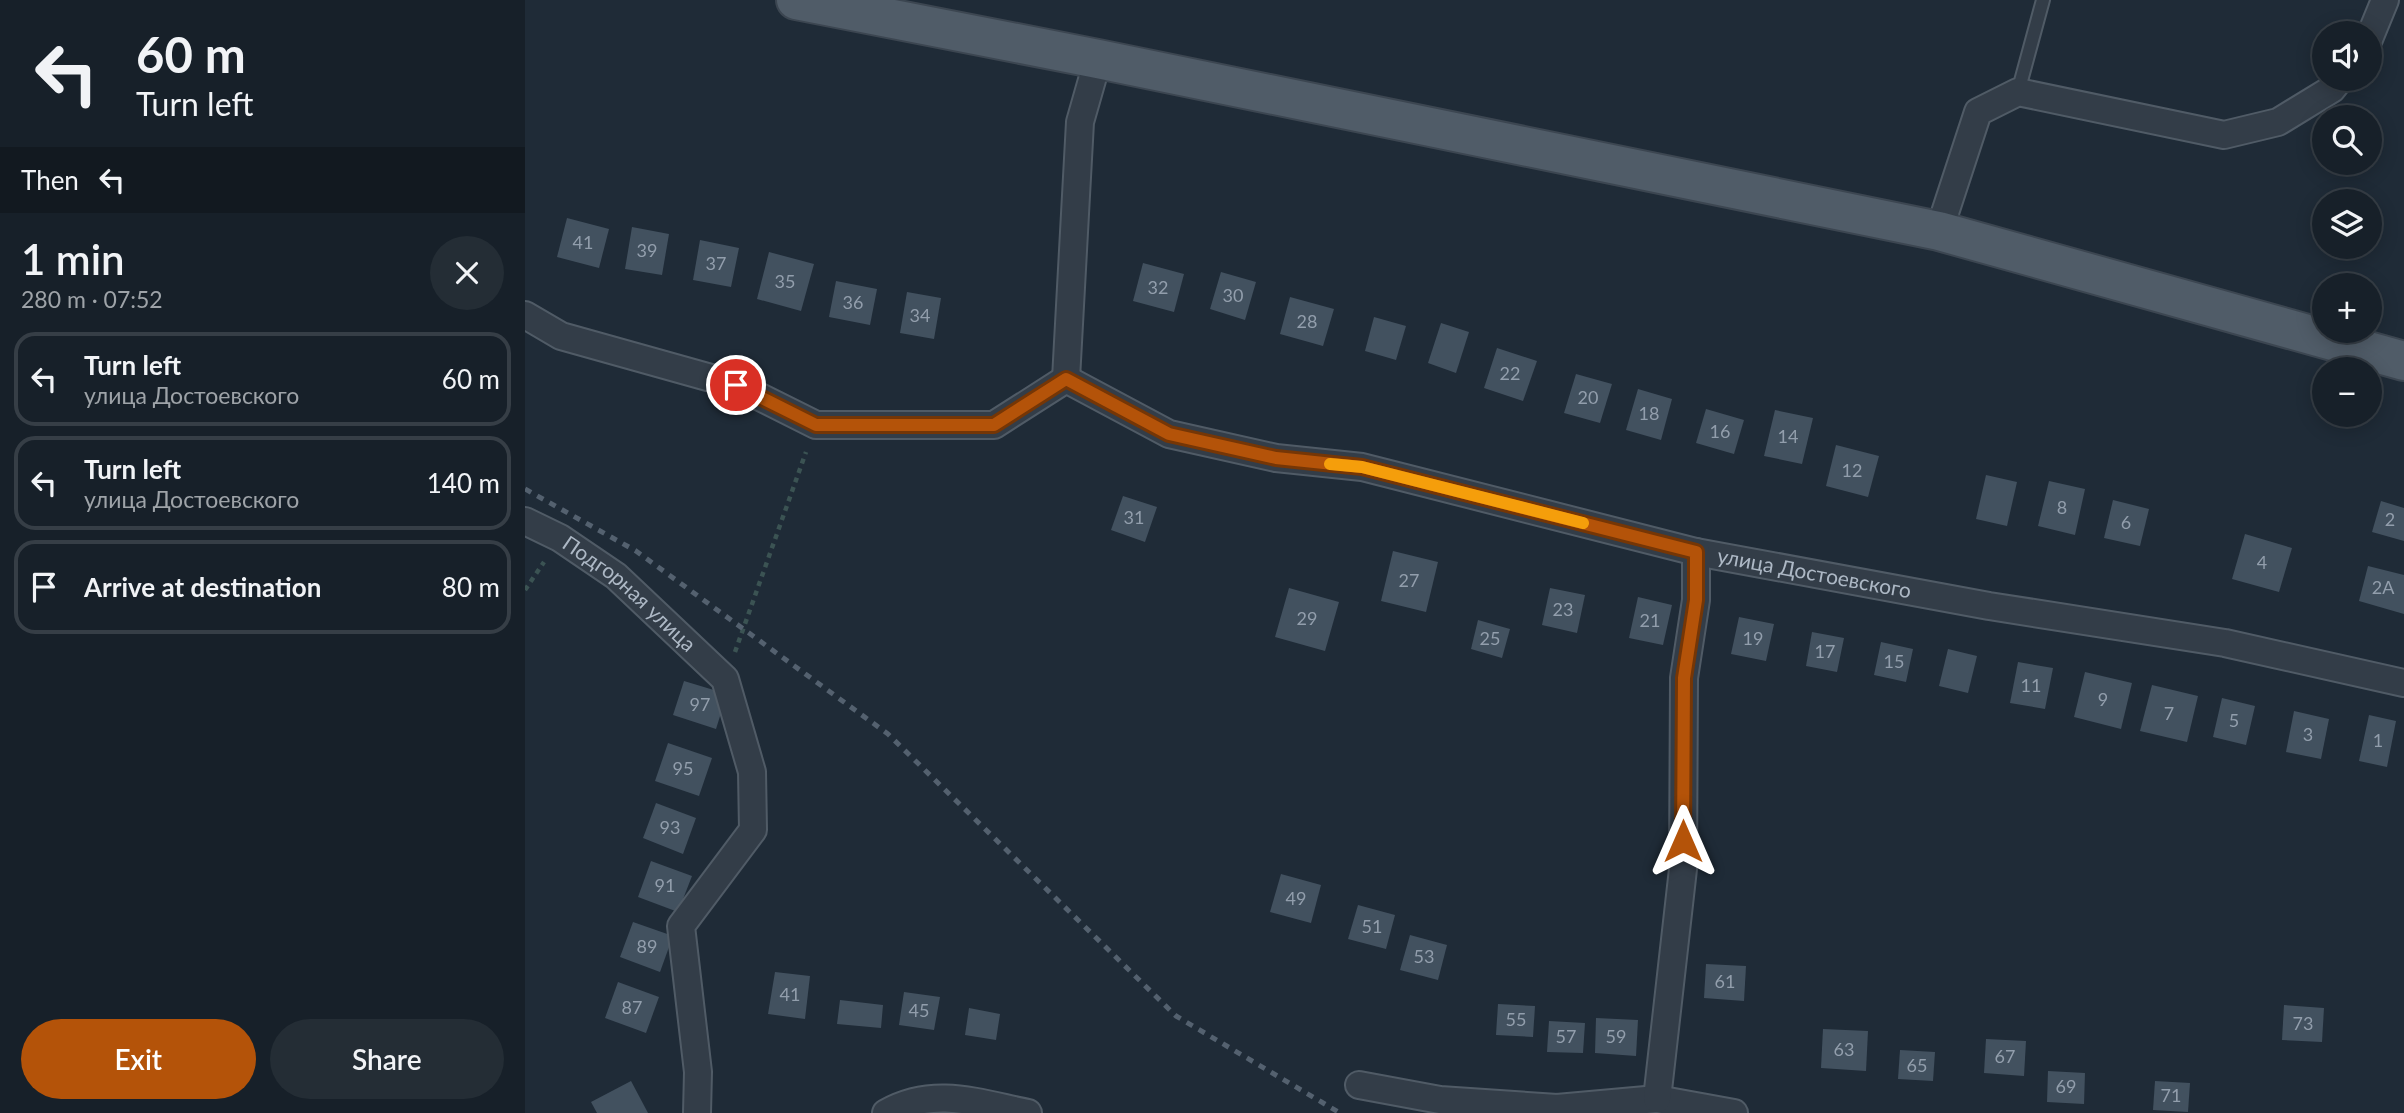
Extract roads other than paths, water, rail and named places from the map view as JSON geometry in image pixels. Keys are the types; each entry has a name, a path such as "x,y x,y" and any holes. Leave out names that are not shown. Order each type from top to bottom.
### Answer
{"main road":[{"path":"796,0 1939,231 2404,361"}],"street":[{"path":"2376,21 2385,0"},
{"path":"525,315 561,336 736,385 816,425 994,425 1066,379 1080,122 1098,59"},
{"path":"1939,231 1978,112 2018,92 2224,135 2278,122 2329,91"},
{"name":"улица Достоевского","path":"1066,379 1169,434 1276,458 1362,467 1696,552 1989,606 2225,643 2404,682"},
{"name":"Подгорная улица","path":"525,520 560,538 616,576 725,680 753,772 753,830 681,926 698,1072 697,1113"},
{"path":"1657,1099 1683,869 1684,678 1696,600 1696,552"},
{"path":"1359,1085 1440,1100 1557,1108 1657,1099 1734,1113"},
{"path":"886,1113 900,1105 918,1100 951,1097 1028,1113"}],"lane":[{"path":"2018,92 2042,0"}],"railway":[{"path":"525,489 636,551 888,734 1176,1016 1340,1113"}]}
